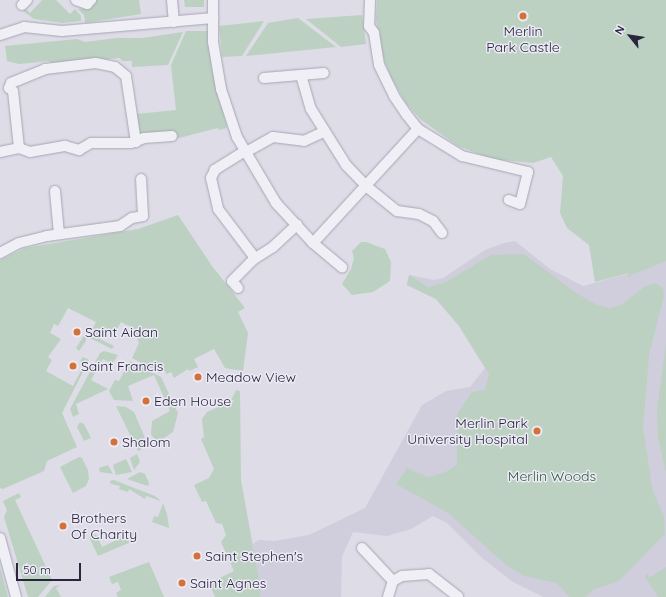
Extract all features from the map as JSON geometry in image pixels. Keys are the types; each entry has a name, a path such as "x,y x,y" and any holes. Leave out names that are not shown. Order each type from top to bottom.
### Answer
{"street":[{"path":"76,0 87,4 91,0"},
{"path":"172,0 174,22"},
{"path":"213,0 213,42 221,89 237,137 276,204 313,243 342,267"},
{"path":"370,0 369,26 374,33 375,52 385,80 418,129 462,156 528,172 520,204 509,200"},
{"path":"0,35 24,27 62,31 213,18"},
{"path":"19,148 13,91 9,88 11,83 46,69 96,63 115,67 126,76 136,142"},
{"path":"264,78 324,72"},
{"path":"301,75 311,109 323,132 346,165 366,186 397,211 419,214 433,221 442,233"},
{"path":"313,243 418,129"},
{"path":"255,258 218,209 212,178 215,170 273,137 304,141 323,132"},
{"path":"0,152 19,148 30,152 66,146 79,150 91,143 136,142 144,138 172,136"},
{"path":"0,254 20,243 59,234 120,226 132,218 144,216 141,179"},
{"path":"55,191 59,234"},
{"path":"238,288 232,281 255,258 274,247 297,225"},
{"path":"0,538 16,597"},
{"path":"362,548 393,581"},
{"path":"388,597 393,581 402,576 429,574 440,580 458,597"}],"shaded area":[{"name":"Merlin Woods","path":"515,241 550,269 583,286 627,274 649,260 666,245 666,597 544,597 513,582 482,558 447,523 433,516 411,529 387,536 353,532 342,557 341,597 260,597 253,544 259,540 274,541 309,535 365,508 422,405 446,391 470,387 485,368 459,326 436,299 407,285 409,275 434,280 443,278 485,250 504,243"}],"green space":[{"path":"42,0 56,0 70,14 75,9 81,16 81,21 62,23 34,19 23,11 26,9 30,13"},
{"path":"96,0 139,0 141,14 85,23 84,15 78,9 86,8"},
{"path":"184,0 204,0 204,7 185,7"},
{"path":"377,0 666,0 666,261 627,277 629,273 595,282 589,245 567,228 560,213 563,176 551,157 533,163 492,159 458,146 420,119 406,103 391,77 381,51 376,20"},
{"path":"362,15 366,44 341,47 306,19"},
{"path":"298,18 336,47 246,56 268,23"},
{"path":"264,21 242,56 222,57 219,26"},
{"path":"186,31 208,31 212,69 227,128 219,130 218,128 175,139 172,131 141,134 138,129 137,114 176,110 171,65"},
{"path":"183,32 168,65 132,67 132,61 122,61 120,58 53,65 49,61 19,64 7,61 5,46 77,39 85,42 117,38 142,38"},
{"path":"178,215 212,266 245,308 238,312 248,333 243,371 225,368 214,349 194,359 198,367 189,371 188,369 174,378 171,372 167,374 164,370 160,373 132,358 139,343 133,328 121,322 115,333 106,328 100,339 114,346 112,349 88,337 96,322 68,308 58,326 54,324 50,333 61,339 48,357 52,360 46,371 73,386 85,363 80,361 83,357 89,360 62,413 77,447 47,461 44,471 3,489 0,488 0,260 25,248 138,229"},
{"path":"361,242 366,242 385,249 391,262 390,281 373,292 352,295 342,284 351,269 354,258 352,251"},
{"name":"Merlin Woods","path":"524,254 576,293 597,305 610,308 621,305 644,287 655,283 663,288 664,296 649,355 643,428 653,492 664,516 665,534 618,582 594,589 586,597 569,597 557,583 524,576 506,565 448,513 396,484 407,468 427,477 444,473 457,465 457,414 472,392 485,390 489,374 459,326 436,299 407,285 409,275 428,287 444,283 491,255"},
{"path":"85,334 86,341 79,351 76,348"},
{"path":"666,343 666,473 658,438 657,411"},
{"path":"104,351 118,355 112,364 103,359 91,380 108,389 76,404 79,414 73,417 70,409 100,353"},
{"path":"130,361 161,377 178,413 173,432 161,440 154,439 151,434 152,421 170,411 154,375 128,386 133,401 114,400 109,391 115,380 119,381"},
{"path":"236,390 240,391 241,480 260,586 260,597 215,597 209,583 234,571 221,542 226,535 222,524 216,523 206,501 202,502 194,485 209,478 214,469 201,439 204,437 202,419 207,412 230,402"},
{"path":"116,406 126,407 134,412 145,438 141,450 138,451"},
{"path":"80,422 84,424 91,438 84,441 77,427"},
{"path":"137,454 140,462 134,470 130,458"},
{"path":"79,457 82,458 88,470 89,479 86,486 73,493 60,467"},
{"path":"126,459 132,472 116,475 113,465"},
{"path":"108,465 113,474 100,472 99,468"},
{"path":"140,472 145,474 149,483 148,486 127,479"},
{"path":"114,480 155,496 161,501 146,496 145,499 129,489 128,492 119,489 120,486 111,484 110,481"},
{"path":"19,493 21,497 15,500 52,580 38,597 28,597 4,517 7,510 3,501"},
{"path":"163,503 167,514 169,528 152,522 154,516 158,517"},
{"path":"135,531 131,542 98,556 89,537 96,534 102,547"},
{"path":"149,562 164,597 118,597 116,593 121,590 118,582 112,584 109,577"},
{"path":"666,567 666,597 658,597 645,577 647,573 649,578"},
{"path":"0,568 1,571 8,597 0,597"},
{"path":"61,585 56,588 61,597 45,597 54,586"}],"place":[{"name":"Merlin Park Castle","path":"523,16"},
{"name":"Saint Aidan","path":"77,332"},
{"name":"Saint Francis","path":"73,366"},
{"name":"Meadow View","path":"198,377"},
{"name":"Eden House","path":"146,401"},
{"name":"Merlin Park University Hospital","path":"537,431"},
{"name":"Shalom","path":"114,442"},
{"name":"Brothers Of Charity","path":"63,526"},
{"name":"Saint Stephen's","path":"197,556"},
{"name":"Saint Agnes","path":"182,583"}]}
